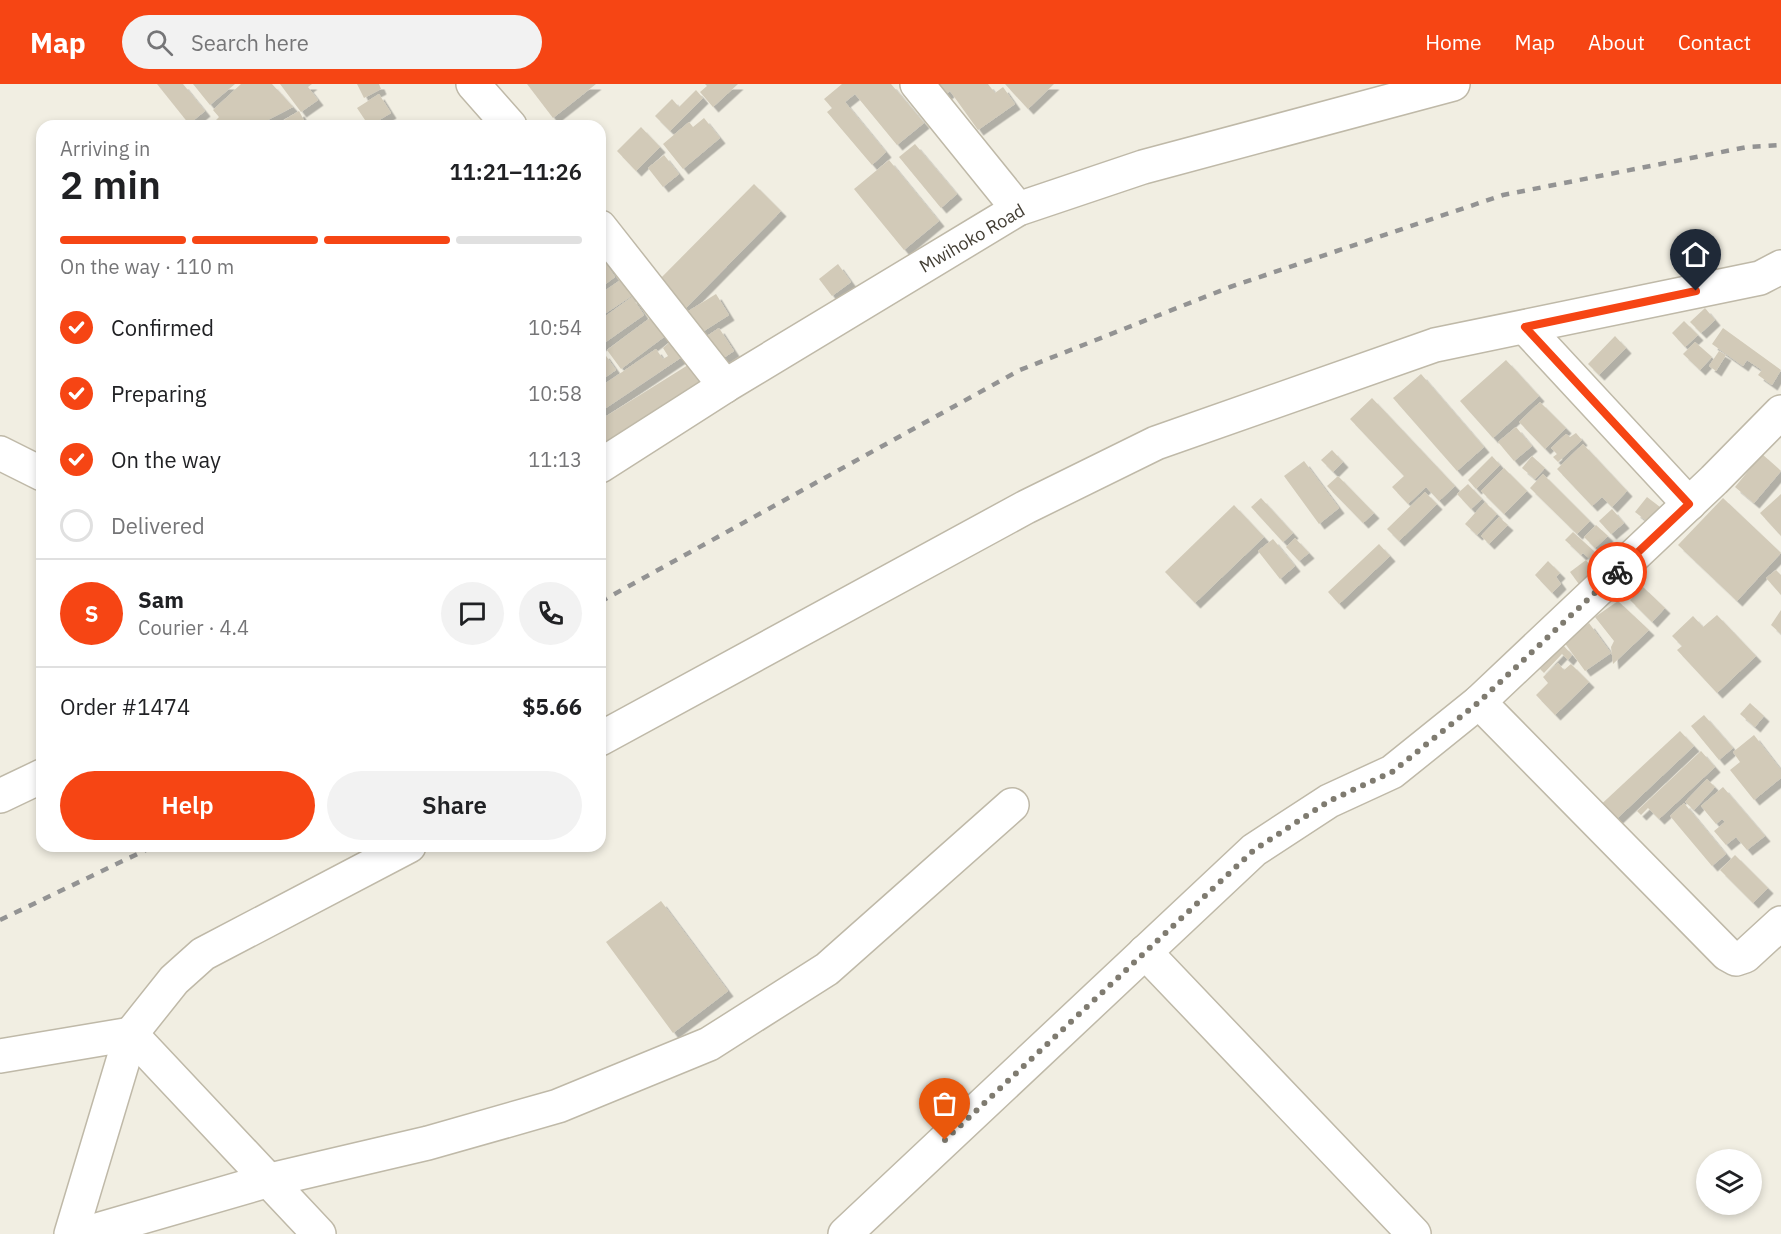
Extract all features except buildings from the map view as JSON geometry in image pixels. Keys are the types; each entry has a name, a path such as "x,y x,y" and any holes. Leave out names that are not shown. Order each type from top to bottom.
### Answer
{"street":[{"path":"473,84 505,120"},
{"path":"917,84 1018,209"},
{"name":"Mwihoko Road","path":"606,462 725,386 1018,209 1143,167 1418,88 1453,84"},
{"path":"606,235 725,386"},
{"path":"606,736 1016,513 1156,443 1435,345 1760,278 1781,267"},
{"path":"1525,327 1689,504"},
{"path":"845,1234 1254,850 1329,801 1392,772 1479,702 1689,504 1781,412"},
{"path":"0,453 36,471"},
{"path":"1479,702 1727,954 1736,959 1745,956 1781,923"},
{"path":"0,796 36,780"},
{"path":"82,1234 270,1180 428,1143 558,1106 709,1044 827,969 1012,805"},
{"path":"71,1234 131,1034 174,980 203,954 398,852"},
{"path":"1145,952 1414,1234"},
{"path":"131,1034 319,1234"},
{"path":"0,1056 131,1034"}],"railway":[{"path":"606,599 1020,370 1230,287 1503,195 1747,147 1781,145"},
{"path":"0,920 142,852"}],"way so far":[{"path":"945,1140 1254,850 1329,801 1392,772 1479,702 1617,572"}],"route":[{"path":"1617,572 1689,504 1525,327 1696,291"}]}
